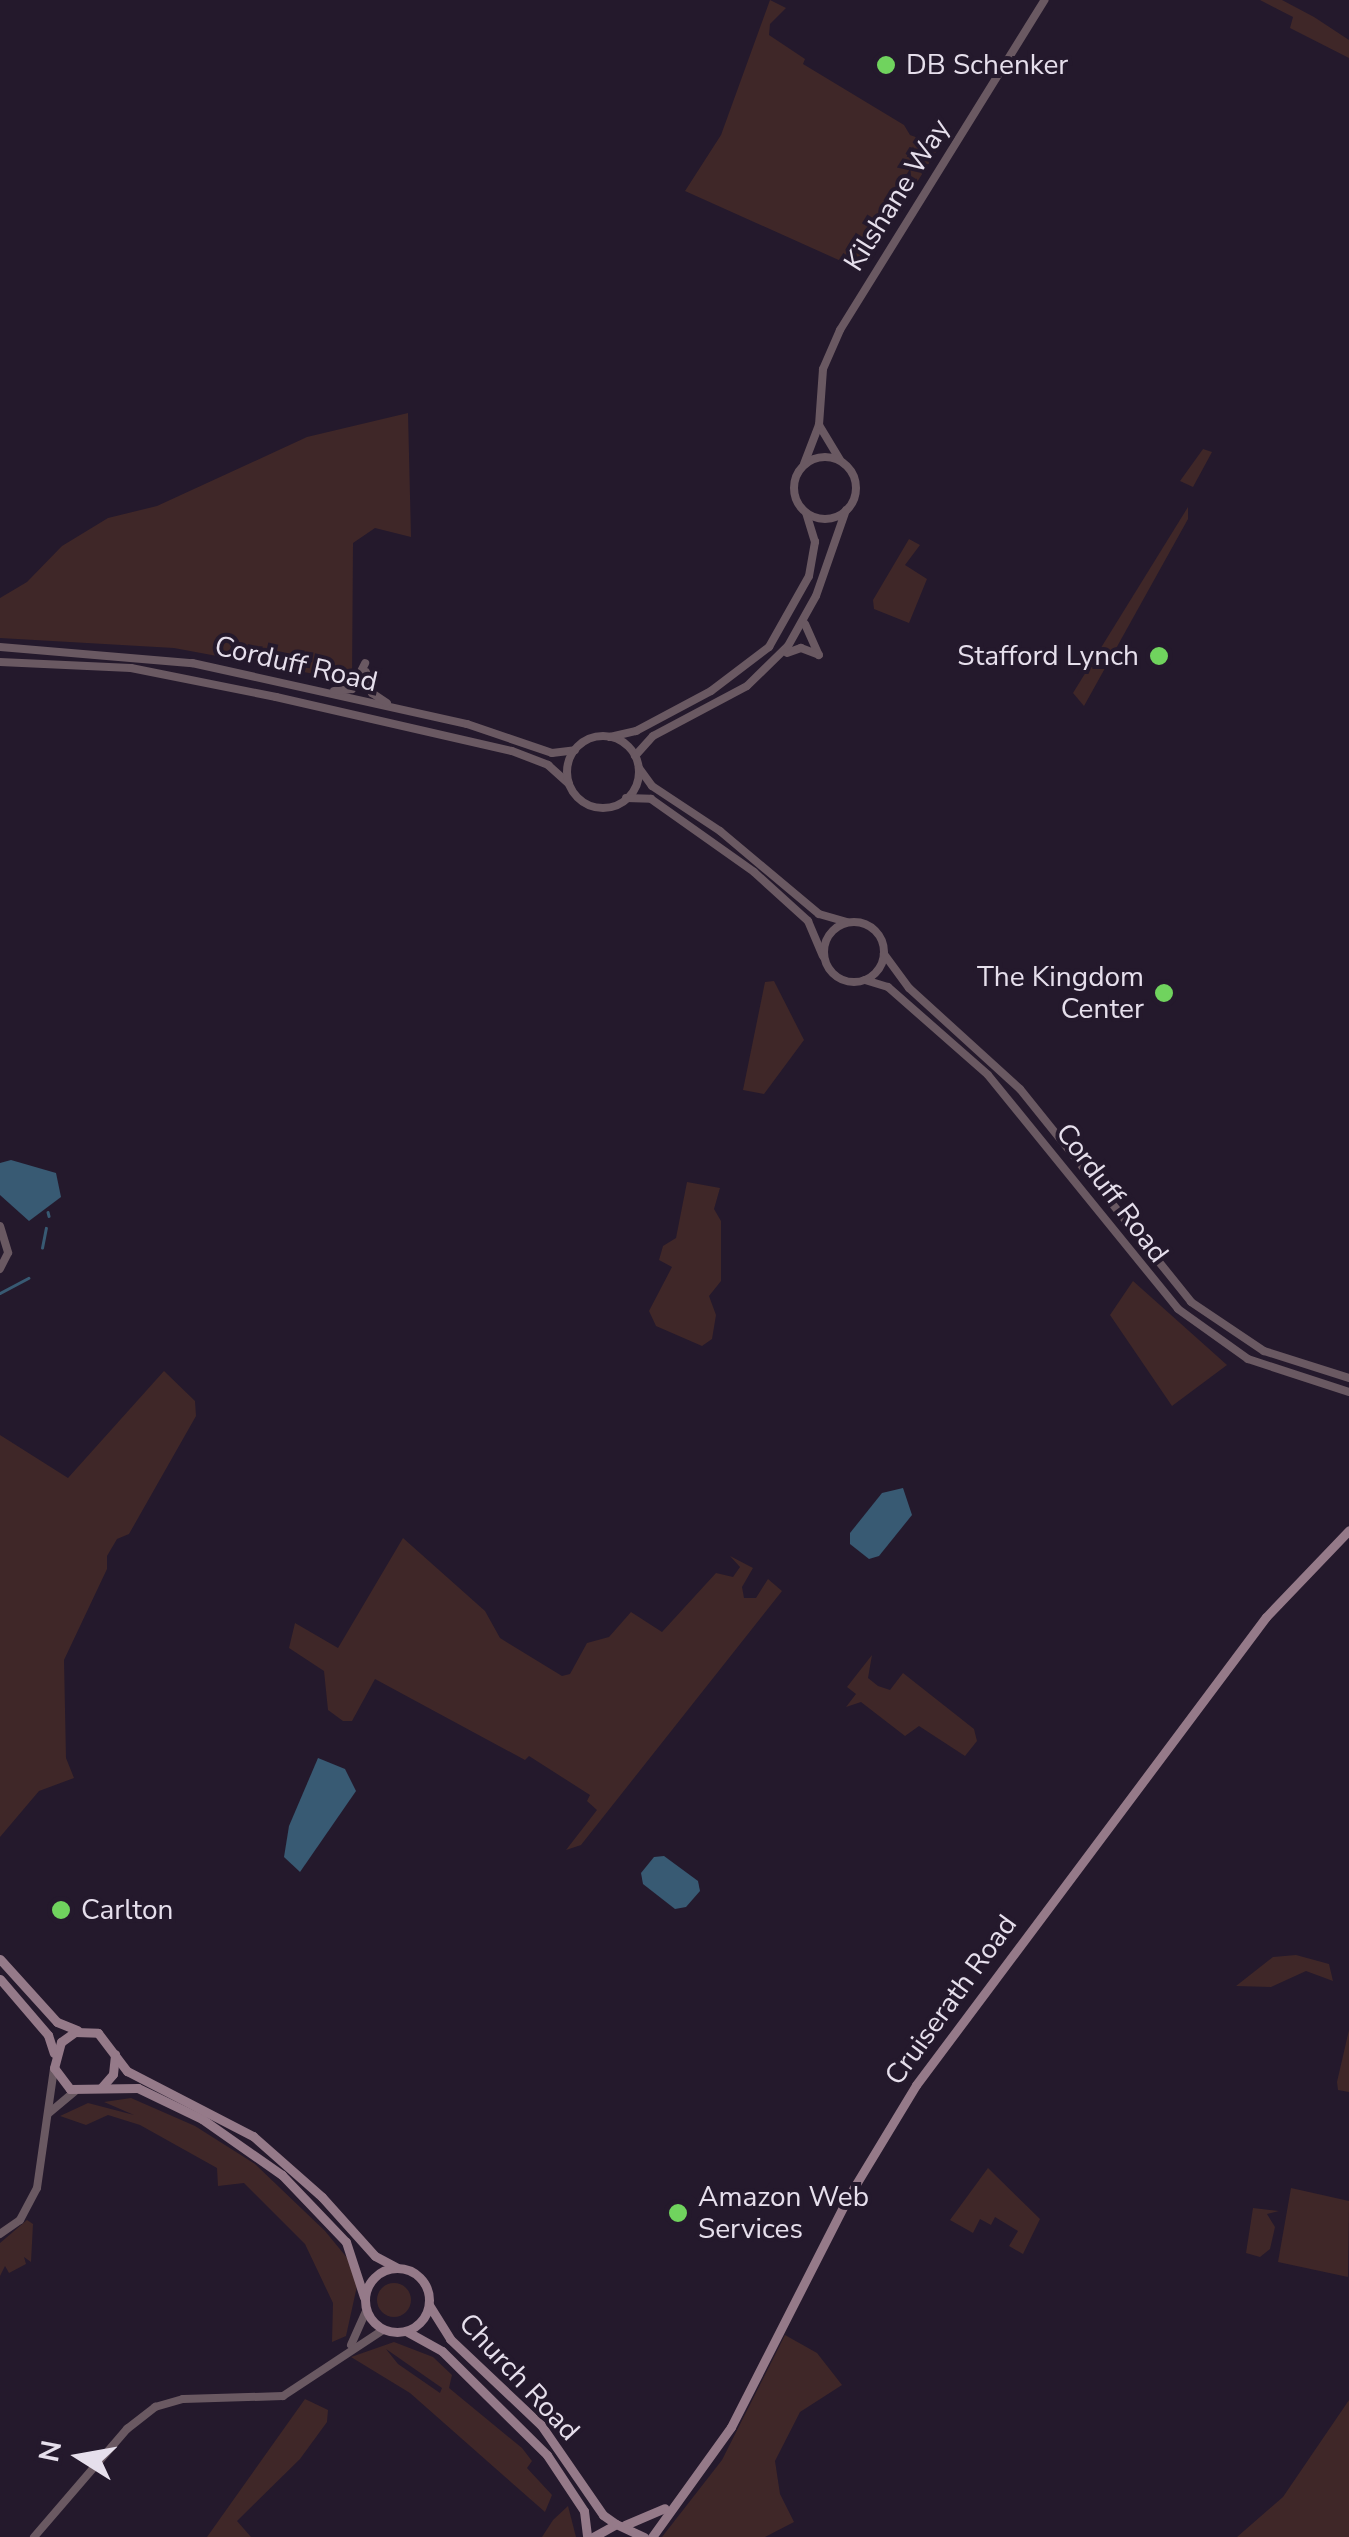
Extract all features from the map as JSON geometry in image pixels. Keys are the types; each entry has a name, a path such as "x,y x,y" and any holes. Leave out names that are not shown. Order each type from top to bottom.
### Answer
{"main road":[{"name":"Cruiserath Road","path":"648,2537 731,2427 841,2210 916,2085 1266,1617 1349,1530"},
{"path":"0,1959 57,2022 98,2033 127,2071 252,2136 322,2197 375,2256 422,2280 428,2306 406,2331 384,2330 366,2311 346,2242 260,2157 138,2088 75,2091 54,2068 48,2035 0,1979"},
{"path":"54,2056 65,2038 81,2030"},
{"path":"98,2090 113,2074 115,2052"},
{"path":"364,2297 375,2276 396,2267"},
{"name":"Church Road","path":"428,2306 450,2339 541,2425 620,2525"},
{"name":"Church Road","path":"406,2331 442,2351 547,2455 584,2511 590,2537"},
{"path":"590,2537 676,2500"},
{"path":"620,2525 648,2537"}],"street":[{"name":"Kilshane Way","path":"804,464 819,426 824,369 840,330 1045,0"},
{"path":"636,756 653,736 733,694 792,650 819,655 804,634 806,620 855,481 819,426"},
{"path":"639,768 635,793 606,808 588,806 569,784 566,762 590,739 636,730 727,682 769,646 808,576 815,542 794,488 804,464 821,457 840,461"},
{"path":"806,513 829,519 846,510"},
{"path":"770,665 806,620"},
{"name":"Corduff Road","path":"0,647 129,654 432,716 552,753 575,750"},
{"name":"Corduff Road","path":"0,662 130,668 276,698 512,751 548,765 569,784"},
{"path":"266,680 345,692 360,681 365,662 368,688 378,698 432,716"},
{"path":"610,737 636,756 652,786 720,831 819,914 875,930 884,954 865,980 838,978 808,921 709,836 651,799 626,798"},
{"path":"824,956 832,931 847,922"},
{"name":"Corduff Road","path":"884,954 909,988 1020,1090 1183,1294 1264,1352 1349,1378"},
{"name":"Corduff Road","path":"865,980 888,987 988,1076 1178,1309 1248,1359 1349,1392"},
{"path":"0,1226 8,1242 0,1270"},
{"path":"0,2234 32,2200 54,2068"},
{"path":"46,2116 75,2091"},
{"path":"349,2349 366,2311"},
{"path":"34,2537 127,2429 155,2407 183,2399 283,2396 310,2384 349,2349 384,2330"}],"shaded area":[{"path":"770,0 786,8 770,24 769,35 805,59 803,64 904,125 910,135 940,146 861,270 685,191 721,135"},
{"path":"1260,0 1282,0 1314,17 1349,40 1349,58 1290,28 1293,17"},
{"path":"408,413 411,537 375,528 353,543 352,681 174,648 0,638 0,598 27,582 62,546 108,518 157,506 307,437"},
{"path":"1203,449 1212,452 1193,487 1180,481"},
{"path":"1188,507 1188,519 1084,706 1073,693"},
{"path":"909,539 920,545 905,565 927,579 909,623 874,609 873,600"},
{"path":"774,981 804,1040 764,1094 743,1090 765,982"},
{"path":"687,1182 720,1188 714,1209 721,1221 721,1281 709,1296 716,1315 712,1339 702,1346 656,1326 649,1311 672,1267 659,1260 663,1246 676,1238"},
{"path":"1133,1281 1227,1365 1172,1406 1110,1315"},
{"path":"164,1371 195,1401 196,1416 129,1534 117,1539 107,1556 107,1569 64,1660 66,1758 74,1778 39,1791 0,1837 0,1435 68,1478"},
{"path":"403,1538 485,1611 500,1638 562,1676 570,1674 587,1643 609,1637 631,1612 662,1632 716,1573 733,1577 740,1567 730,1556 753,1568 742,1587 744,1598 756,1598 768,1579 782,1591 581,1845 566,1850 597,1810 587,1801 590,1795 529,1756 525,1760 375,1679 352,1721 343,1721 328,1710 324,1671 289,1648 295,1623 338,1648"},
{"path":"872,1655 868,1678 878,1686 890,1690 903,1673 974,1729 977,1741 965,1756 919,1726 905,1736 861,1702 846,1707 856,1694 847,1687"},
{"path":"1296,1955 1329,1964 1333,1981 1306,1971 1271,1987 1236,1986 1273,1957"},
{"path":"1349,2030 1349,2092 1338,2090 1337,2082"},
{"path":"131,2098 195,2126 255,2164 325,2231 348,2259 357,2286 346,2336 332,2342 333,2303 305,2244 244,2183 218,2186 217,2168 140,2125 108,2115 86,2125 60,2116 88,2103 134,2115 104,2102"},
{"path":"988,2168 1040,2219 1023,2254 1009,2246 1018,2231 995,2217 991,2225 980,2219 973,2233 950,2220"},
{"path":"1291,2188 1349,2201 1348,2277 1278,2262"},
{"path":"1253,2208 1279,2211 1267,2214 1275,2227 1270,2249 1260,2257 1246,2253"},
{"path":"27,2220 33,2224 31,2262 24,2257 26,2264 9,2273 5,2266 0,2276 0,2243"},
{"path":"394,2283 406,2288 411,2300 406,2312 394,2317 382,2312 377,2300 382,2288"},
{"path":"785,2335 817,2353 842,2385 800,2412 775,2461 780,2494 794,2522 765,2537 662,2537 722,2460"},
{"path":"394,2342 433,2357 452,2375 449,2388 522,2448 532,2461 527,2468 552,2495 545,2512 410,2393 351,2357","holes":["386,2349 442,2388 440,2393 398,2364"]},
{"path":"305,2399 328,2410 327,2422 300,2459 237,2521 251,2537 207,2537"},
{"path":"1349,2400 1349,2537 1237,2537 1283,2497"},
{"path":"568,2506 576,2537 542,2537 553,2520"}],"water":[{"path":"11,1160 56,1173 61,1197 29,1221 0,1195 0,1163"},
{"path":"903,1488 912,1515 879,1556 869,1559 850,1544 850,1533 882,1493"},
{"path":"318,1758 345,1769 356,1791 300,1872 284,1857 289,1826"},
{"path":"664,1856 698,1881 700,1891 686,1907 675,1909 643,1884 641,1873 654,1857"}],"waterway":[{"path":"48,1212 49,1216"},
{"path":"42,1248 46,1228"},
{"path":"0,1293 28,1278"}],"place":[{"name":"DB Schenker","path":"886,65"},
{"name":"Stafford Lynch","path":"1159,656"},
{"name":"The Kingdom Center","path":"1164,993"},
{"name":"Carlton","path":"61,1910"},
{"name":"Amazon Web Services","path":"678,2213"}]}
